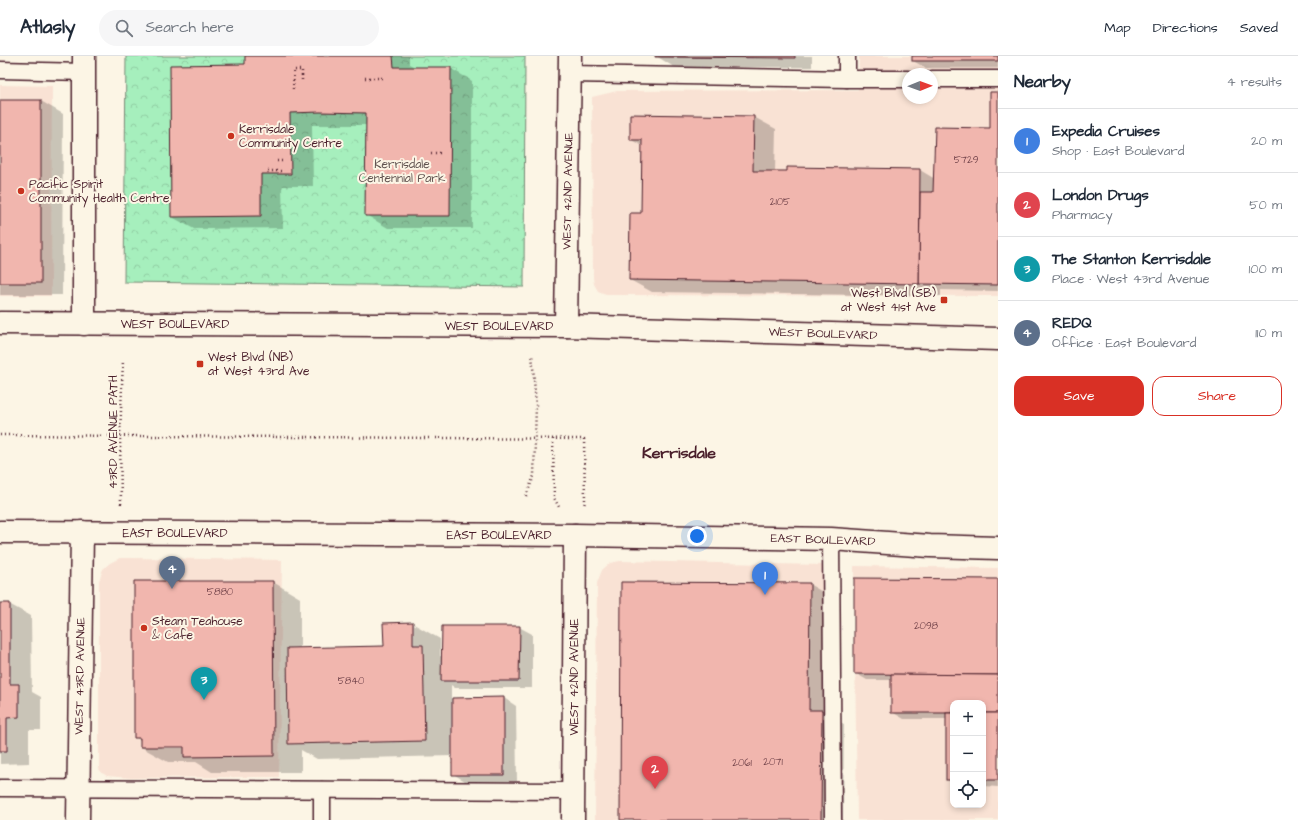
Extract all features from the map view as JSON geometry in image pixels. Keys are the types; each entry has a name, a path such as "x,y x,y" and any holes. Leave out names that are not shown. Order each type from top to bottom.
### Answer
{"street":[{"path":"84,64 84,324"},
{"name":"WEST 42ND AVENUE","path":"566,326 570,65"},
{"name":"WEST BOULEVARD","path":"0,323 566,326 998,339"},
{"name":"EAST BOULEVARD","path":"0,532 575,535 831,539 930,546 998,548"},
{"name":"WEST 43RD AVENUE","path":"78,820 82,532"},
{"name":"WEST 42ND AVENUE","path":"573,820 575,535"}],"lane":[{"path":"847,56 847,79"},
{"path":"0,70 84,64"},
{"path":"570,65 847,79 902,79"},
{"path":"938,79 998,79"},
{"path":"831,539 834,820"},
{"path":"0,788 41,787 573,791"},
{"path":"322,790 322,820"}],"path":[{"path":"293,89 294,70 302,70 302,83"},
{"path":"364,78 382,78"},
{"path":"431,153 443,153"},
{"path":"277,161 282,161"},
{"path":"268,171 283,171"},
{"path":"526,496 534,476 536,404 532,348"},
{"name":"43RD AVENUE PATH","path":"121,504 120,436 123,360"},
{"path":"0,435 584,439 585,502 575,535"},
{"path":"553,439 554,498 575,535"}],"shaded area":[{"path":"859,56 998,56 998,296 613,295 598,291 594,284 593,278 592,97 617,91 858,90"},
{"name":"Pacific Spirit Community Health Centre","path":"0,85 52,86 51,296 0,296"},
{"path":"120,558 282,560 279,777 130,778 107,776 99,769 99,581 103,569 110,563"},
{"path":"620,561 826,565 825,820 595,820 597,583 602,570 610,563"},
{"path":"854,566 998,568 998,820 857,820"}],"green space":[{"name":"Kerrisdale Centennial Park","path":"126,56 525,56 524,287 124,282"}],"building":[{"name":"Kerrisdale Community Centre","path":"245,56 393,56 394,67 451,67 450,216 365,216 366,113 320,112 290,113 291,174 261,174 261,216 171,217 170,65 245,64"},
{"path":"795,56 795,58 655,57"},
{"path":"912,56 998,56 998,61 912,61"},
{"path":"990,92 998,92 998,285 919,284 920,192 933,192 935,127 990,128"},
{"name":"Pacific Spirit Community Health Centre","path":"0,100 41,100 41,283 0,283"},
{"path":"630,114 754,116 753,171 787,171 787,167 920,169 919,284 629,280 630,213 641,213 642,140 630,140"},
{"path":"854,578 998,579 998,675 854,674"},
{"path":"134,581 273,581 274,756 184,757 184,747 140,747 140,738 134,738"},
{"path":"621,582 810,583 809,710 822,710 821,820 620,820"},
{"path":"0,603 10,603 10,684 19,684 19,717 7,718 7,751 0,751"},
{"path":"413,622 413,645 423,645 425,741 288,744 287,648 384,646 383,623"},
{"path":"442,626 520,626 519,681 441,681"},
{"path":"891,674 998,675 998,713 986,713 986,700 950,700 950,713 891,713"},
{"path":"504,697 504,775 452,775 452,698"},
{"path":"946,713 950,713 950,780 946,780"},
{"path":"986,713 998,713 998,780 986,780"}],"place":[{"name":"Kerrisdale Community Centre","path":"231,136"},
{"name":"Pacific Spirit Community Health Centre","path":"21,191"},
{"name":"West Blvd (SB) at West 41st Ave","path":"944,300"},
{"name":"West Blvd (NB) at West 43rd Ave","path":"200,364"},
{"name":"REDQ","path":"172,589"},
{"name":"Expedia Cruises","path":"765,595"},
{"name":"Steam Teahouse & Cafe","path":"144,628"},
{"name":"The Stanton Kerrisdale","path":"204,700"},
{"name":"London Drugs","path":"655,789"}],"district":[{"name":"Kerrisdale","path":"679,453"}]}
